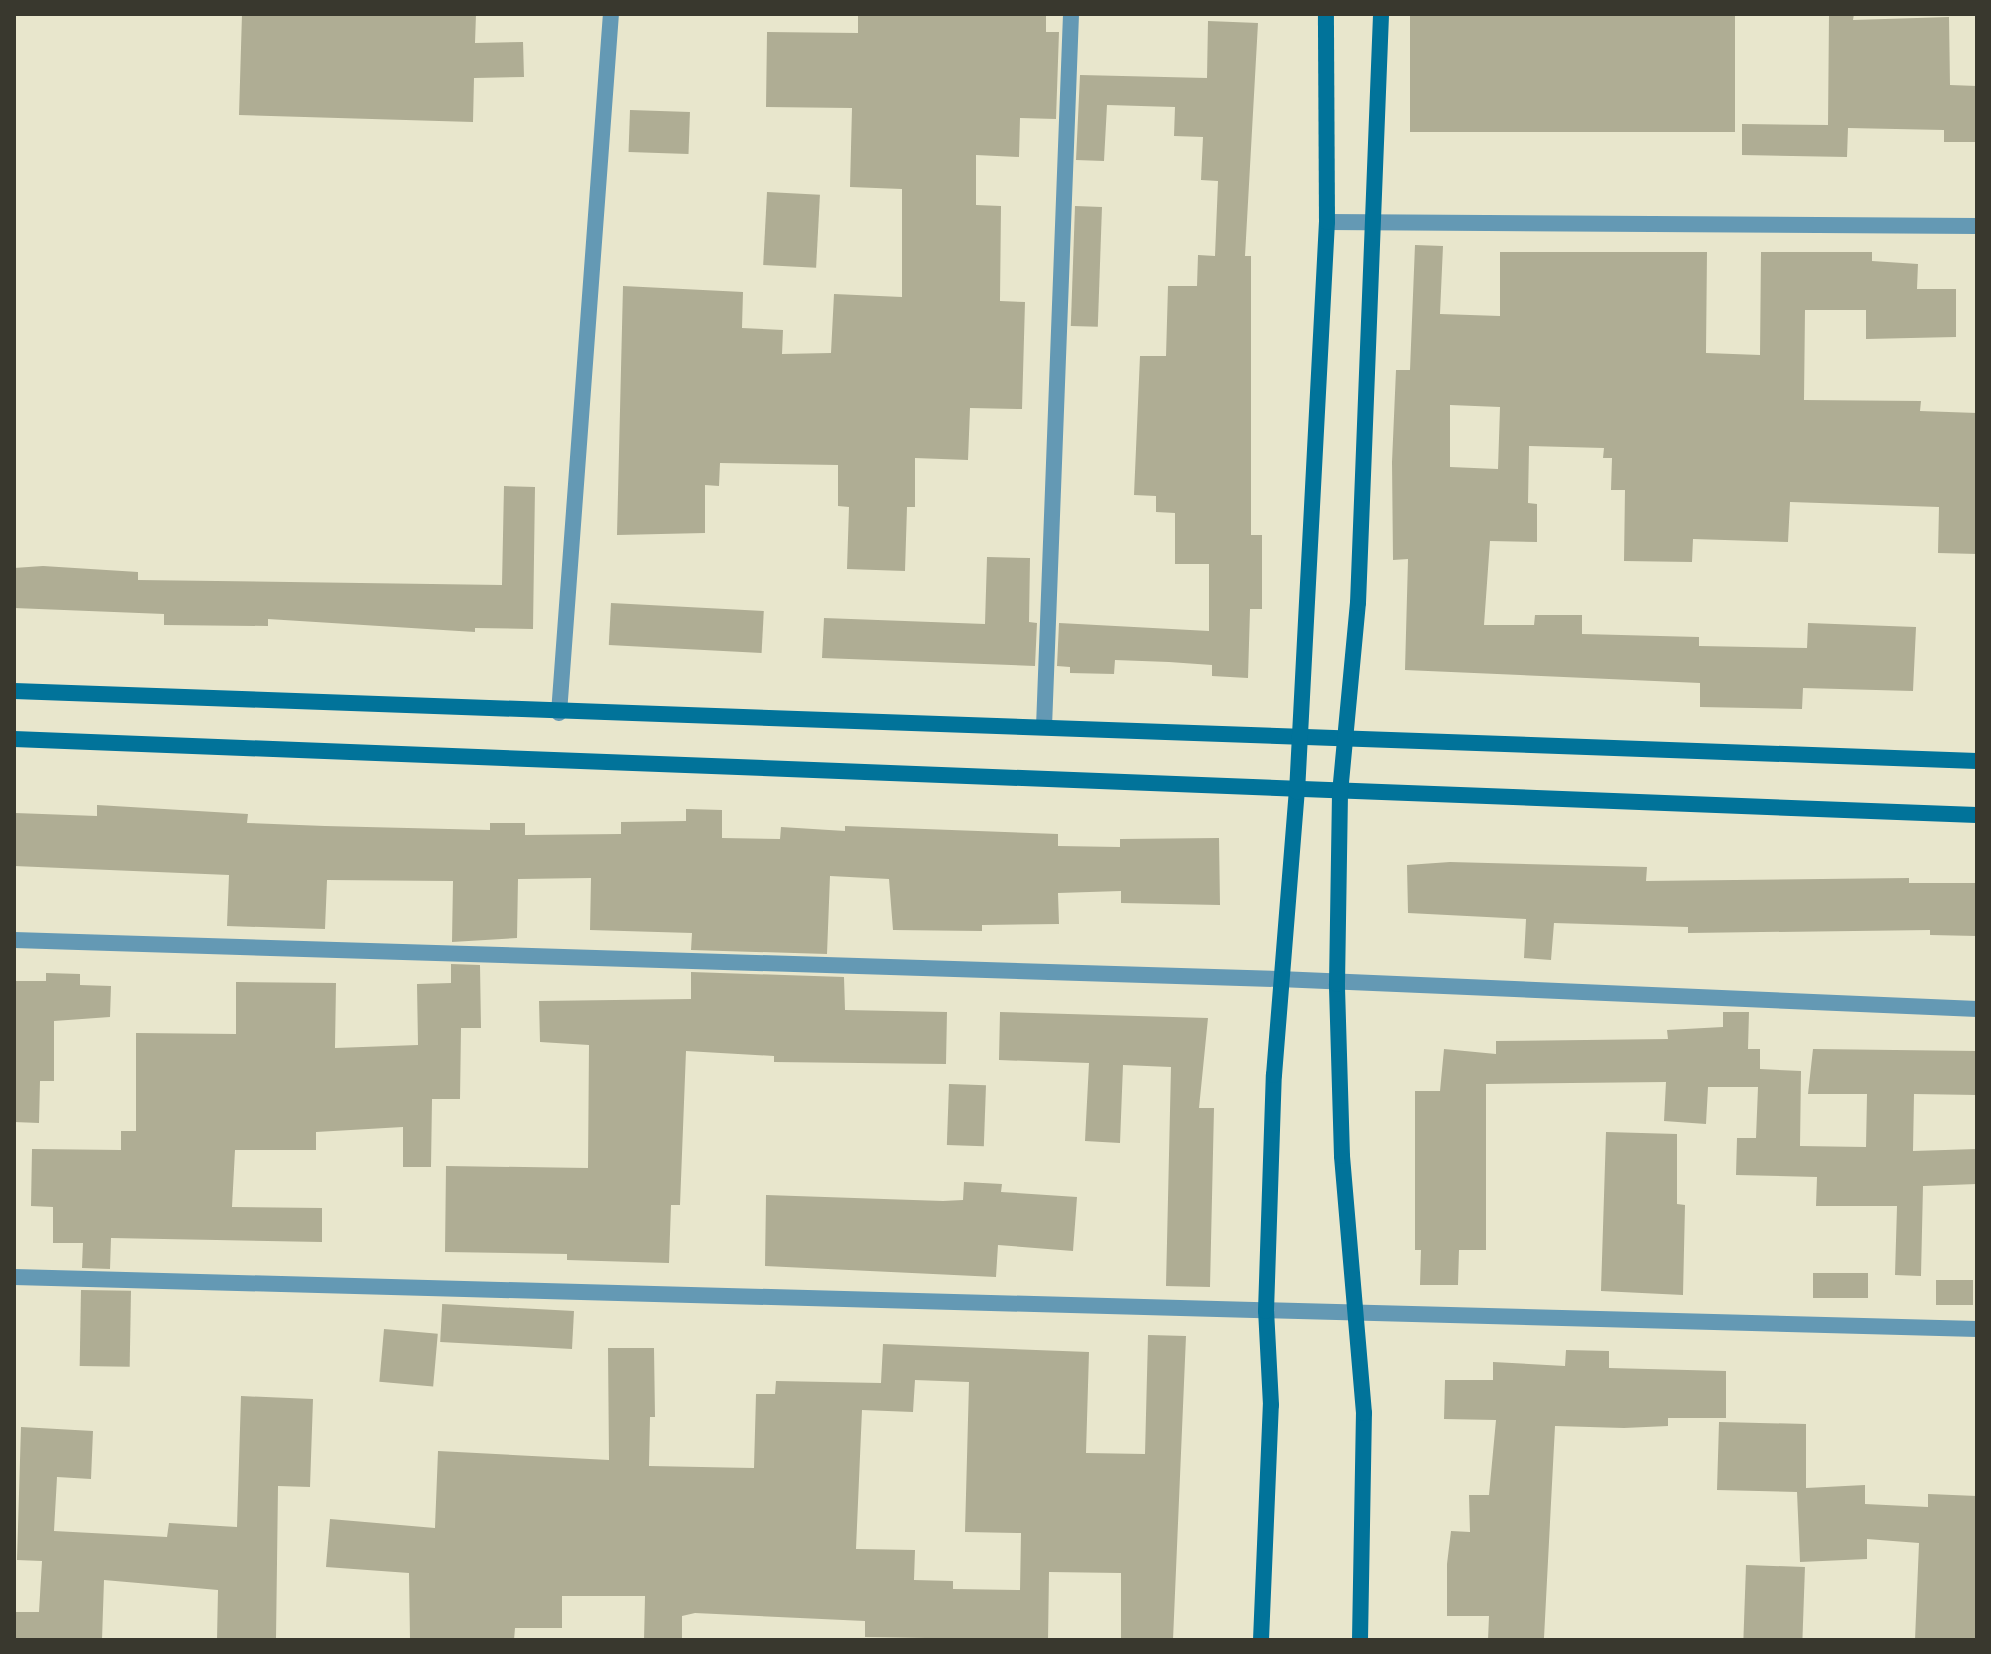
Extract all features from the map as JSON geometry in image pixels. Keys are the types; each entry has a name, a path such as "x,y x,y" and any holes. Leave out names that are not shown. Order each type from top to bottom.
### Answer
{"street":[{"path":"559,713 611,14"},
{"path":"1044,727 1071,14"},
{"path":"1261,1640 1271,1405 1266,1311 1279,979 1297,792 1297,734 1327,222 1326,14"},
{"path":"1360,1640 1364,1413 1358,1309 1342,1156 1337,984 1340,793 1349,737 1381,14"},
{"path":"1327,222 1977,226"},
{"path":"14,691 559,713 1297,734 1977,761"},
{"path":"14,739 1297,792 1977,815"},
{"path":"14,940 1279,979 1337,984 1977,1009"},
{"path":"14,1277 1266,1311 1358,1309 1977,1329"}],"building":[{"path":"242,14 476,14 475,43 523,42 524,77 474,78 473,122 239,115"},
{"path":"858,14 1046,14 1046,32 1059,32 1056,119 1020,118 1019,157 976,155 976,205 1001,206 1000,301 1025,302 1022,409 970,408 968,460 915,458 915,507 907,507 905,571 847,569 849,507 838,506 838,465 720,463 719,486 705,485 705,533 617,535 623,286 743,292 742,328 783,330 782,354 831,353 834,294 902,297 902,189 850,187 852,108 766,107 767,32 858,33"},
{"path":"1410,14 1735,14 1735,132 1410,132"},
{"path":"1829,14 1854,14 1853,20 1949,17 1950,85 1977,86 1977,142 1944,142 1944,130 1848,128 1847,157 1742,155 1742,124 1828,125"},
{"path":"1208,21 1258,23 1245,256 1251,256 1251,535 1262,535 1262,609 1250,609 1248,678 1212,676 1212,665 1115,660 1114,674 1070,673 1070,667 1057,666 1059,623 1209,631 1209,564 1175,564 1175,513 1156,512 1156,496 1134,495 1140,356 1166,356 1168,286 1197,286 1198,255 1215,256 1218,181 1201,180 1203,137 1174,136 1175,107 1107,105 1104,161 1076,160 1080,75 1207,78"},
{"path":"630,110 690,112 688,154 629,152"},
{"path":"767,192 820,195 816,268 763,265"},
{"path":"1075,206 1102,207 1098,327 1071,326"},
{"path":"1415,245 1443,246 1440,314 1500,316 1500,252 1707,252 1706,353 1760,355 1761,252 1872,252 1872,261 1918,264 1917,289 1956,289 1956,337 1866,339 1866,310 1805,310 1804,400 1921,401 1920,411 1977,413 1977,554 1938,553 1939,507 1790,502 1788,542 1693,539 1692,562 1624,561 1625,490 1611,490 1612,458 1603,458 1604,448 1529,446 1528,503 1537,504 1537,542 1490,541 1484,625 1534,625 1535,615 1582,615 1582,634 1699,637 1699,646 1807,648 1808,623 1916,627 1913,691 1803,688 1802,709 1700,707 1700,683 1405,670 1408,559 1393,560 1392,462 1396,370 1410,370","holes":["1450,405 1500,407 1498,469 1450,467"]},
{"path":"504,486 535,487 533,629 475,628 475,632 268,619 268,626 164,625 164,614 14,608 14,568 43,566 138,572 138,580 502,585"},
{"path":"987,557 1030,558 1029,622 1037,623 1035,666 822,658 824,618 985,624"},
{"path":"611,603 764,611 762,653 609,645"},
{"path":"97,805 248,814 247,823 490,830 490,823 525,823 525,835 621,834 621,822 686,821 686,809 722,810 722,838 780,839 781,827 845,831 845,826 1058,834 1058,846 1120,847 1120,839 1219,838 1220,905 1121,903 1121,891 1058,893 1059,924 982,925 982,931 893,930 889,879 830,876 827,954 691,950 692,933 590,930 591,878 518,879 517,938 452,942 453,881 327,880 325,929 227,926 229,875 14,866 15,813 97,816"},
{"path":"1450,862 1647,867 1646,881 1909,878 1909,883 1977,883 1977,936 1930,935 1930,930 1688,933 1688,927 1554,923 1551,960 1524,958 1526,919 1408,913 1407,865"},
{"path":"451,964 480,965 481,1028 461,1028 460,1099 432,1099 431,1167 403,1167 403,1127 316,1132 316,1150 235,1150 232,1207 322,1208 322,1242 111,1238 110,1269 82,1268 83,1243 53,1243 53,1207 31,1206 32,1149 121,1150 121,1131 136,1131 136,1033 236,1034 236,982 336,983 335,1048 418,1045 417,984 451,983"},
{"path":"691,972 844,977 845,1010 947,1012 946,1064 774,1062 774,1056 686,1051 680,1205 671,1205 669,1263 567,1260 567,1254 445,1252 446,1166 588,1168 589,1045 540,1042 539,1001 691,999"},
{"path":"46,973 80,974 80,985 111,986 110,1017 54,1021 54,1081 40,1081 39,1123 14,1122 14,981 46,981"},
{"path":"1000,1012 1208,1018 1199,1108 1214,1108 1210,1287 1166,1286 1171,1067 1123,1065 1120,1143 1085,1141 1089,1063 999,1060"},
{"path":"1723,1012 1749,1012 1748,1049 1760,1049 1760,1069 1801,1071 1800,1146 1866,1147 1867,1094 1808,1094 1813,1049 1977,1051 1977,1095 1914,1094 1913,1151 1977,1149 1977,1184 1923,1186 1921,1276 1895,1275 1897,1206 1816,1206 1817,1177 1736,1175 1737,1138 1756,1138 1758,1087 1708,1087 1706,1124 1664,1121 1666,1082 1486,1084 1486,1250 1459,1250 1458,1285 1420,1285 1421,1250 1415,1250 1415,1091 1440,1091 1444,1049 1496,1054 1496,1041 1668,1039 1667,1030 1723,1027"},
{"path":"949,1084 986,1085 984,1146 947,1145"},
{"path":"1606,1132 1677,1134 1677,1204 1685,1205 1683,1295 1601,1291"},
{"path":"964,1182 1002,1184 1001,1192 1077,1197 1073,1251 998,1245 996,1277 765,1266 766,1195 963,1200"},
{"path":"1813,1273 1868,1273 1868,1298 1813,1298"},
{"path":"1936,1280 1973,1280 1973,1305 1936,1305"},
{"path":"81,1290 131,1291 130,1367 80,1366"},
{"path":"442,1304 574,1311 572,1349 440,1342"},
{"path":"384,1329 438,1334 433,1387 379,1382"},
{"path":"1148,1335 1186,1336 1173,1640 1121,1640 1121,1573 1049,1572 1048,1640 865,1637 865,1621 695,1613 682,1616 682,1640 644,1640 645,1596 562,1596 562,1628 515,1628 514,1640 410,1640 409,1573 326,1567 330,1519 435,1528 438,1451 609,1460 608,1348 654,1348 655,1417 650,1417 649,1466 754,1468 756,1394 775,1394 776,1381 881,1383 883,1344 1089,1352 1086,1453 1145,1454","holes":["915,1380 969,1382 965,1532 1021,1533 1020,1590 953,1589 953,1581 914,1580 915,1550 856,1549 862,1410 913,1412"]},
{"path":"1566,1350 1609,1351 1609,1368 1726,1371 1726,1418 1668,1418 1668,1426 1555,1426 1544,1638 1488,1640 1489,1616 1447,1616 1447,1564 1451,1531 1470,1532 1469,1495 1489,1495 1496,1420 1444,1419 1445,1380 1493,1380 1493,1362 1565,1366"},
{"path":"241,1396 313,1399 310,1487 278,1486 276,1640 217,1640 218,1590 104,1580 102,1640 14,1640 14,1612 39,1612 42,1561 17,1560 21,1427 93,1431 91,1479 57,1477 54,1531 167,1537 169,1523 237,1527"},
{"path":"1719,1422 1806,1424 1806,1488 1865,1485 1865,1504 1928,1507 1928,1494 1977,1496 1977,1640 1915,1640 1919,1543 1867,1539 1867,1559 1800,1562 1797,1492 1717,1490"},
{"path":"1746,1565 1805,1567 1802,1640 1743,1640"}]}
